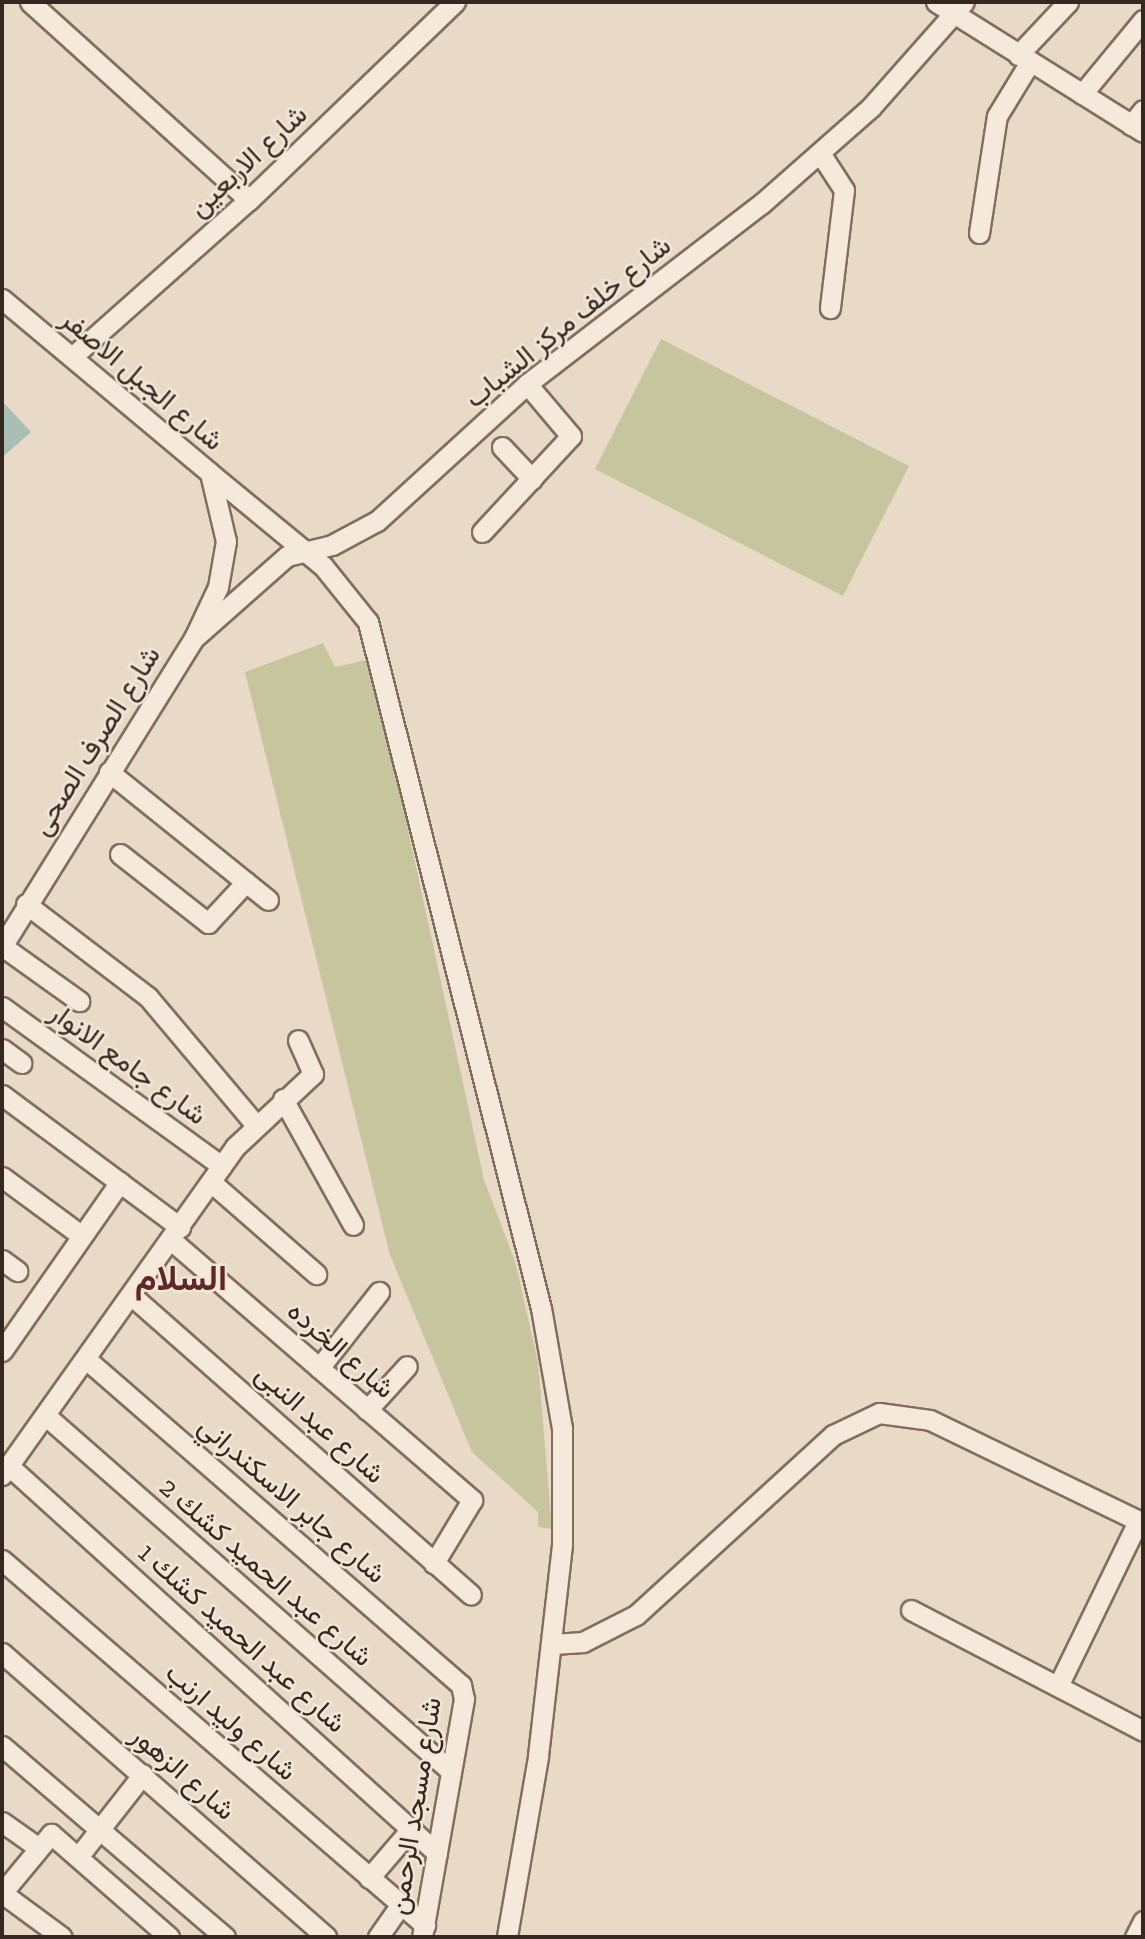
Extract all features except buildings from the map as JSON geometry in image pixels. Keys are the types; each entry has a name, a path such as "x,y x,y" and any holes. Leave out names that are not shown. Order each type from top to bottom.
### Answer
{"street":[{"path":"30,2 249,200"},
{"path":"979,233 997,116 1024,58 1068,2"},
{"name":"شارع الاربعين","path":"73,356 249,200 453,3"},
{"path":"951,5 1024,58 1082,94 1139,122"},
{"name":"شارع خلف مركز الشباب","path":"194,638 278,563 377,521 527,384 820,153 887,91 951,5"},
{"path":"1082,94 1143,20"},
{"path":"820,153 844,190 830,308"},
{"name":"شارع الجبل الاصفر","path":"2,299 211,473 226,541 218,587 194,638"},
{"path":"482,533 571,436 527,384"},
{"path":"502,447 532,479"},
{"path":"211,473 307,551 349,592 383,662 541,1308 565,1487 553,1644 507,1937"},
{"name":"شارع الصرف الصحى","path":"2,946 194,638"},
{"path":"109,772 268,900"},
{"path":"120,854 208,923 246,882"},
{"path":"26,904 148,997 255,1124"},
{"path":"2,946 79,1001"},
{"name":"شارع جامع الانوار","path":"2,1007 217,1174 316,1274"},
{"path":"5,1471 255,1124 313,1074 298,1041"},
{"path":"2,1049 21,1063"},
{"name":"شارع الخرده","path":"2,1095 120,1182 319,1368 473,1503 434,1563"},
{"path":"283,1098 353,1225"},
{"path":"2,1177 82,1236"},
{"path":"2,1351 120,1182"},
{"path":"319,1368 379,1292"},
{"name":"شارع عبد النبى","path":"131,1295 471,1595"},
{"name":"شارع جابر الاسكندراني","path":"86,1359 461,1685"},
{"path":"368,1410 407,1366"},
{"path":"553,1644 583,1642 636,1615 833,1435 879,1413 930,1420 1141,1522 1058,1686"},
{"name":"شارع عبد الحميد كشك 2","path":"45,1415 451,1771"},
{"name":"شارع عبد الحميد كشك 1","path":"5,1471 437,1853"},
{"name":"شارع وليد ارنب","path":"2,1560 400,1905 423,1931"},
{"path":"911,1610 1143,1731"},
{"name":"شارع الزهور","path":"2,1653 326,1937"},
{"name":"شارع مسجد الرحمن","path":"423,1931 451,1771 461,1685"},
{"path":"2,1746 101,1828 225,1937"},
{"path":"78,1857 143,1774"},
{"path":"2,1822 78,1857 169,1937"},
{"path":"369,1878 411,1829"},
{"path":"42,1840 2,1893 62,1937"},
{"path":"377,1937 400,1905"},
{"path":"1135,1937 1143,1921"}],"green space":[{"path":"661,339 909,466 843,596 595,469"},
{"path":"323,643 335,667 371,659 484,1180 515,1261 538,1362 552,1529 538,1527 538,1512 472,1452 390,1255 245,672"}],"shaded area":[{"path":"2,401 31,432 5,455 2,452"}],"district":[{"name":"السلام","path":"181,1278"}]}
